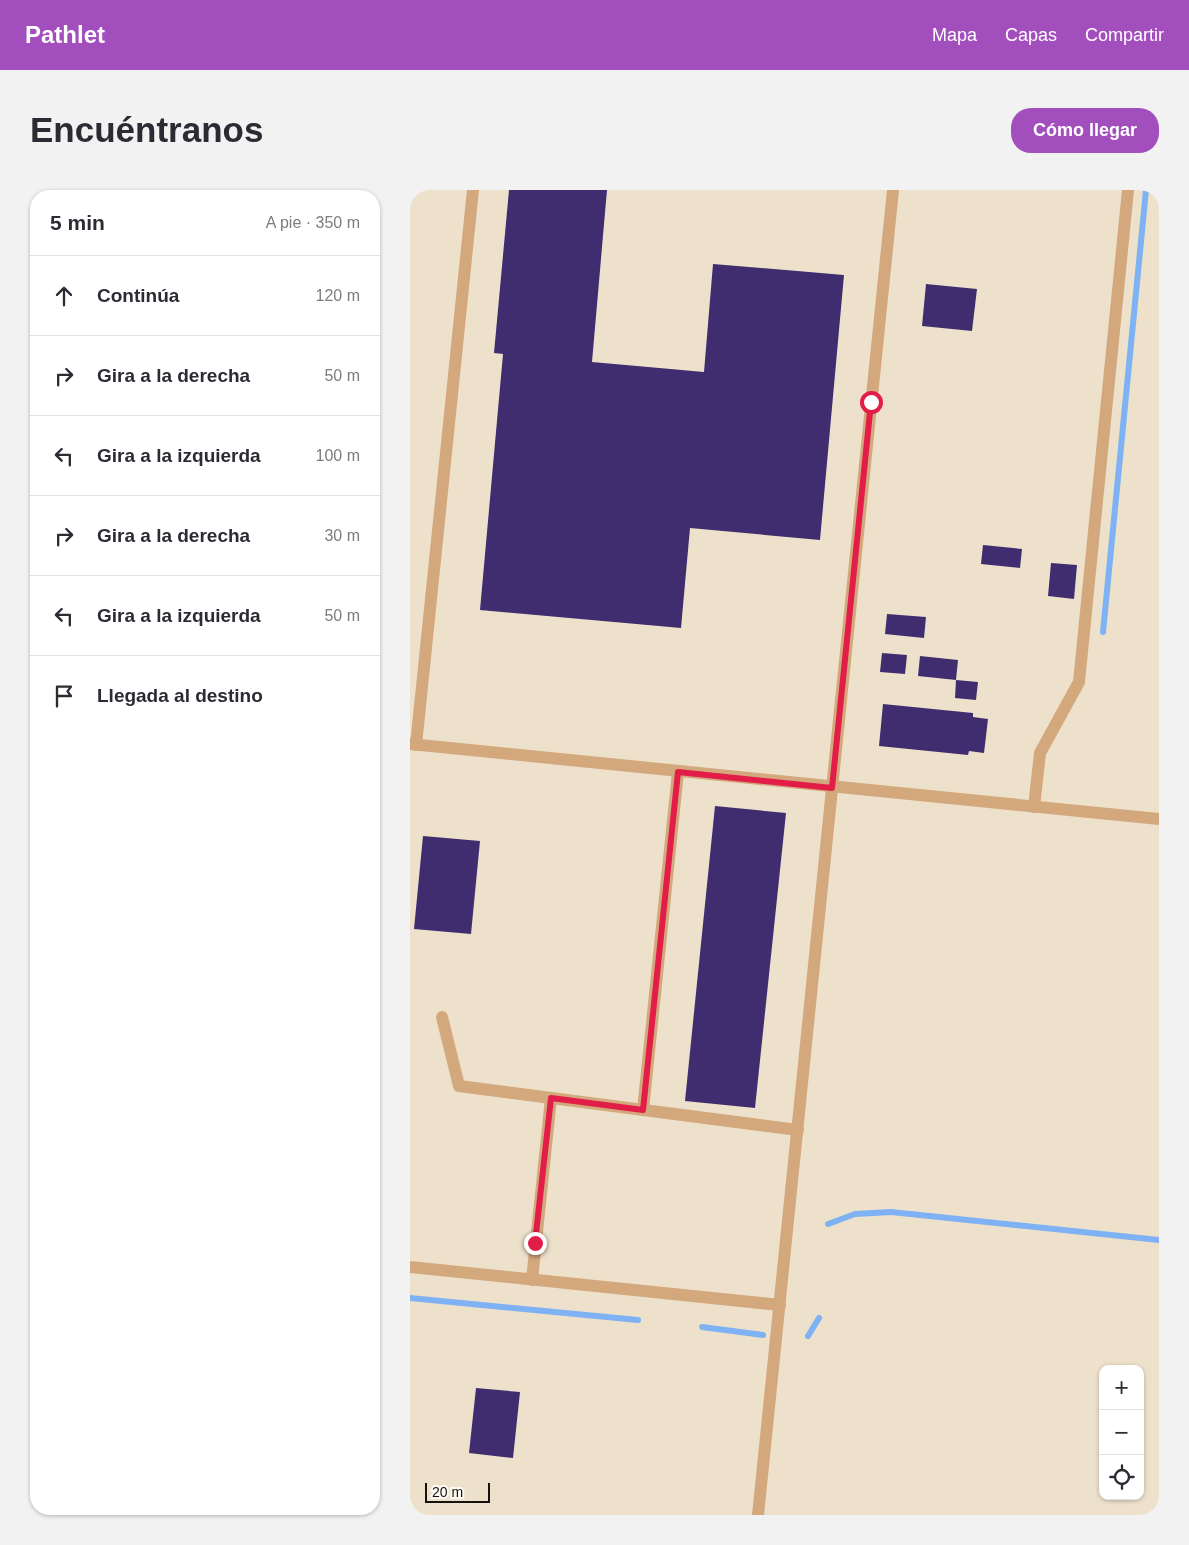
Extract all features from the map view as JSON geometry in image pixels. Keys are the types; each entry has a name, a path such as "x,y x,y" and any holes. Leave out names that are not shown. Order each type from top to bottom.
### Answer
{"lane":[{"path":"473,190 413,745 832,788 1159,818"},
{"path":"758,1515 893,190"},
{"path":"1034,807 1040,753 1079,682 1128,190"},
{"path":"643,1110 678,772"},
{"path":"442,1017 459,1086 798,1130"},
{"path":"532,1280 551,1098"},
{"path":"410,1268 780,1305"}],"shaded area":[{"path":"410,190 1159,190 1159,1515 410,1515"}],"building":[{"path":"509,190 607,190 592,362 704,372 713,264 844,275 820,540 690,528 681,628 480,610 503,354 494,353"},
{"path":"926,284 977,289 972,331 922,326"},
{"path":"983,545 1022,549 1020,568 981,564"},
{"path":"1051,563 1077,565 1074,599 1048,596"},
{"path":"887,614 926,617 924,638 885,634"},
{"path":"882,653 907,655 905,674 880,672"},
{"path":"920,656 958,660 956,680 918,676"},
{"path":"956,680 978,682 976,700 955,698"},
{"path":"883,704 973,713 973,717 988,719 984,753 969,751 968,755 879,746"},
{"path":"715,806 786,813 755,1108 685,1101"},
{"path":"423,836 480,841 471,934 414,929"},
{"path":"476,1388 520,1392 513,1458 469,1453"}],"waterway":[{"path":"1103,632 1146,190"},
{"path":"828,1224 855,1214 891,1212 1159,1240"},
{"path":"410,1298 638,1320"},
{"path":"808,1336 819,1318"},
{"path":"702,1327 763,1335"}],"route":[{"path":"535,1243 551,1098 643,1110 678,772 832,788 871,402"}]}
